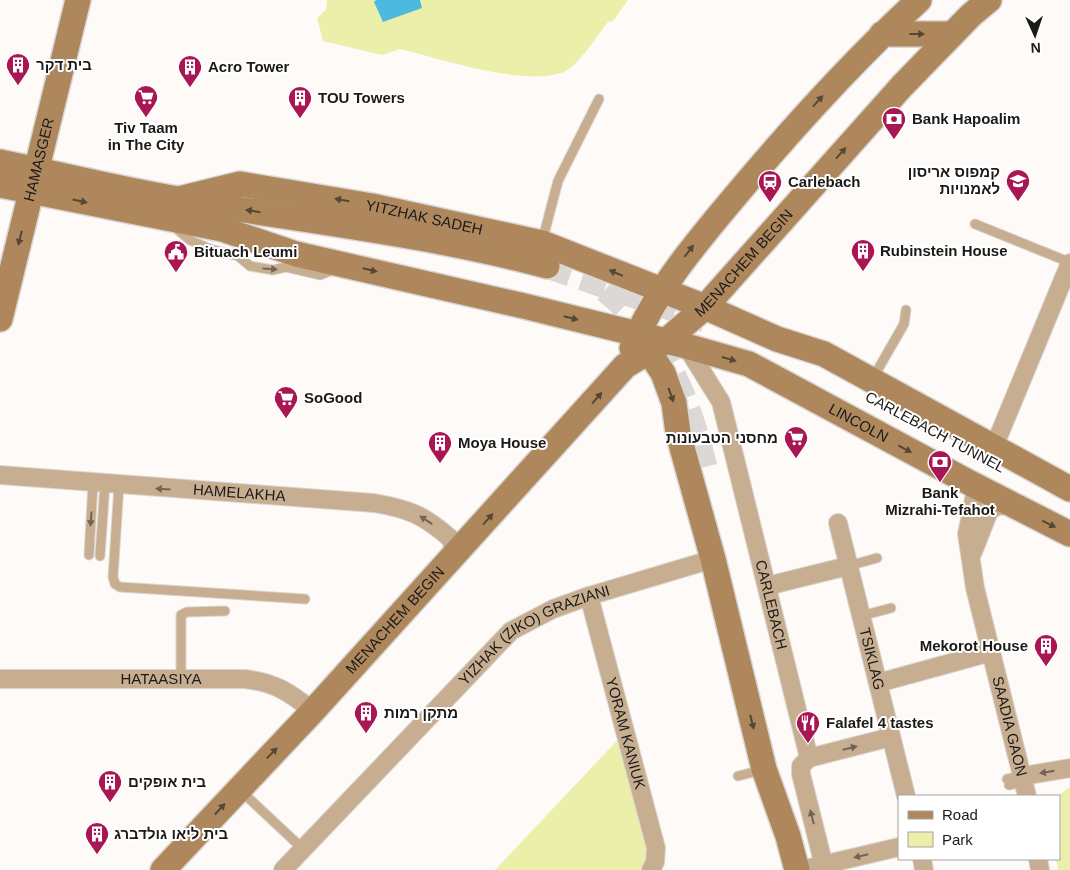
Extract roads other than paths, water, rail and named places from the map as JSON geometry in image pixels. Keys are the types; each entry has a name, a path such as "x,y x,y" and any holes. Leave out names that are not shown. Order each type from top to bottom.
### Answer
{"street":[{"name":"HAMASGER","path":"0,319 78,0"},
{"name":"MENACHEM BEGIN","path":"660,343 662,291 687,254 775,149 850,66 919,0"},
{"name":"MENACHEM BEGIN","path":"163,870 313,711 624,366 660,343 704,307 819,177 952,34 989,0"},
{"path":"882,34 952,34"},
{"name":"YITZHAK SADEH","path":"0,162 35,180 155,215 222,229 296,254 660,343"},
{"name":"YITZHAK SADEH","path":"0,185 35,180 179,199 388,231 456,244 545,255"},
{"name":"YITZHAK SADEH","path":"179,199 240,184 372,206 545,255 662,291"},
{"name":"YITZHAK SADEH","path":"222,229 388,231"},
{"path":"994,447 1069,262"},
{"path":"662,291 777,339 824,354 1070,489"},
{"path":"660,343 663,373 674,403 678,434 713,559 764,769 788,836 797,870"},
{"name":"LINCOLN","path":"660,343 757,367 970,483 1070,534"},
{"name":"CARLEBACH","path":"660,343 721,402 810,758"},
{"name":"CARLEBACH TUNNEL","path":"800,359 1070,504"},
{"path":"706,467 781,766 788,836"},
{"name":"HAMELAKHA","path":"0,475 374,503 406,509 416,514 451,539 455,555"},
{"name":"SAADIA GAON","path":"970,483 975,494 967,534 974,588 991,652 1018,784"},
{"name":"SAADIA GAON","path":"972,568 976,541 987,514 997,506 1012,505"},
{"name":"TSIKLAG","path":"838,523 906,795"},
{"name":"YIZHAK (ZIKO) GRAZIANI","path":"283,870 511,631 553,609 589,596 713,559"},
{"path":"767,586 848,566"},
{"name":"YORAM KANIUK","path":"589,596 656,848 655,862 651,870"},
{"path":"878,683 991,652"},
{"name":"HATAASIYA","path":"0,679 261,681 285,689 313,711"},
{"path":"824,867 800,770 810,758 891,737"},
{"path":"1018,784 1070,768"},
{"path":"801,870 824,867 898,847"}],"lane":[{"path":"545,255 558,181 599,99"},
{"path":"155,215 190,240 210,249 238,256 250,266 273,270 286,267 320,274 342,264"},
{"path":"975,224 1069,262"},
{"path":"871,380 904,324 906,310"},
{"path":"88,555 105,484"},
{"path":"100,556 105,484"},
{"path":"105,484 113,577 115,584 120,588 305,599"},
{"path":"848,566 877,558"},
{"path":"861,616 891,608"},
{"path":"181,679 181,615 187,612 226,611"},
{"path":"738,776 764,769"},
{"path":"238,789 303,848"}],"water":[{"path":"376,0 420,0 422,8 383,22 374,2"}],"tunnel":[{"path":"547,266 705,320"},
{"path":"605,290 626,308 643,328 671,370 690,416 705,467"}],"place":[{"name":"בית דקר","path":"18,86"},
{"name":"Acro Tower","path":"190,88"},
{"name":"Tiv Taam in The City","path":"146,118"},
{"name":"TOU Towers","path":"300,119"},
{"name":"Bank Hapoalim","path":"894,140"},
{"name":"קמפוס אריסון לאמנויות","path":"1018,202"},
{"name":"Carlebach","path":"770,203"},
{"name":"Rubinstein House","path":"863,272"},
{"name":"Bituach Leumi","path":"176,273"},
{"name":"SoGood","path":"286,419"},
{"name":"מחסני הטבעונות","path":"796,459"},
{"name":"Moya House","path":"440,464"},
{"name":"Bank Mizrahi-Tefahot","path":"940,483"},
{"name":"Mekorot House","path":"1046,667"},
{"name":"מתקן רמות","path":"366,734"},
{"name":"Falafel 4 tastes","path":"808,744"},
{"name":"בית אופקים","path":"110,803"},
{"name":"בית ליאו גולדברג","path":"97,855"}]}
